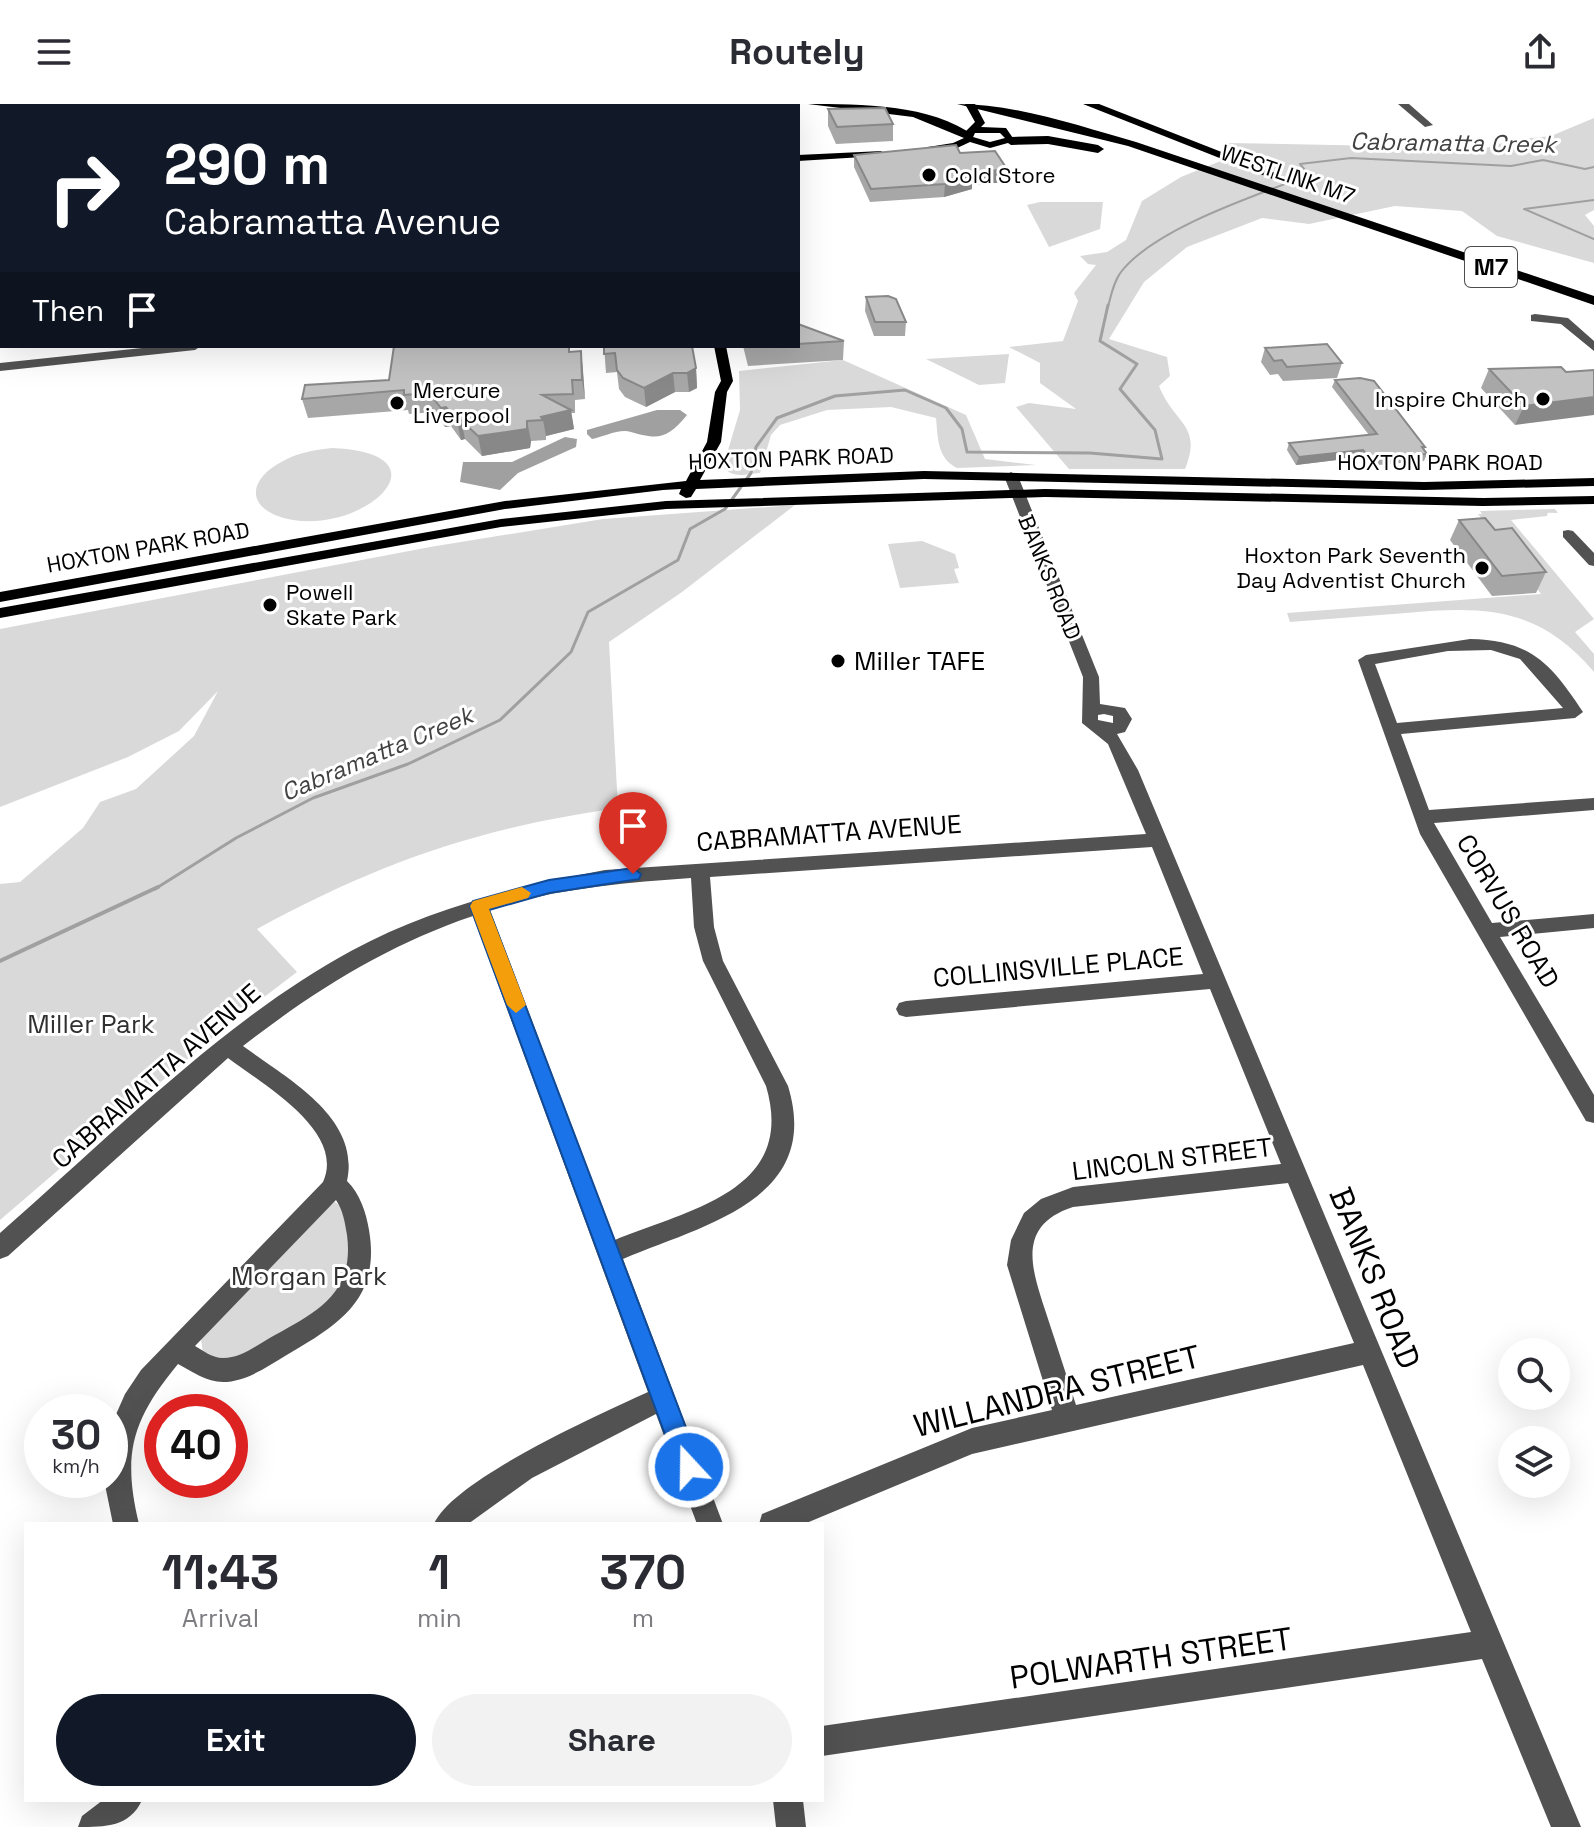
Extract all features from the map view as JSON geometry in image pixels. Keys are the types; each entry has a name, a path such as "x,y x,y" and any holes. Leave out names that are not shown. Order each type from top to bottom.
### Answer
{"highway":[{"path":"814,104 919,115 971,135"},
{"name":"WESTLINK M7","path":"963,104 1112,125 1195,148 1353,206 1594,287"},
{"path":"1089,104 1195,148"},
{"name":"WESTLINK M7","path":"1022,110 1172,157 1594,301"},
{"path":"1007,135 1048,140 1158,163 1389,233"}],"main road":[{"path":"970,104 980,123 971,135 955,146 922,150 985,145 1007,135"},
{"path":"980,104 991,123 1007,135"},
{"path":"971,135 1007,135"},
{"path":"971,135 985,145"},
{"path":"800,157 887,152"},
{"path":"707,348 714,383 721,392"},
{"path":"673,504 714,442 712,434 721,392 727,381 720,348"},
{"path":"685,484 689,467 703,442 712,434"},
{"path":"706,456 715,474 724,481"},
{"path":"528,501 655,478 689,467"},
{"name":"HOXTON PARK ROAD","path":"0,597 528,501 724,481 843,476 1011,476 1424,486 1594,482"},
{"name":"HOXTON PARK ROAD","path":"0,613 474,527 673,504 1017,494 1483,502 1594,500"}],"street":[{"path":"1403,104 1428,125"},
{"path":"1535,318 1564,321 1594,347"},
{"path":"0,367 151,348"},
{"name":"BANKS ROAD","path":"1011,476 1091,677 1124,719 1110,729 1566,1827"},
{"path":"1568,534 1594,562"},
{"name":"CORVUS ROAD","path":"1392,729 1575,712 1536,664 1514,649 1484,645 1402,651 1366,660 1429,834 1489,931 1594,1114"},
{"name":"BANKS ROAD","path":"1091,677 1092,710"},
{"path":"1110,729 1090,723 1088,716 1092,710 1114,710"},
{"path":"1423,817 1594,804"},
{"name":"CABRAMATTA AVENUE","path":"0,1248 227,1046 301,990 360,955 412,930 479,906 578,881 700,869 1157,840"},
{"path":"608,1254 743,1197 760,1182 781,1143 785,1125 774,1082 712,959 704,930 700,869"},
{"path":"479,906 709,1522"},
{"path":"1489,931 1594,921"},
{"name":"COLLINSVILLE PLACE","path":"906,1009 1215,981"},
{"path":"126,1522 114,1469 122,1424 144,1382 334,1184 338,1151 328,1127 227,1046"},
{"name":"LINCOLN STREET","path":"1068,1419 1019,1265 1022,1238 1031,1220 1044,1208 1073,1197 1295,1172"},
{"path":"176,1348 207,1366 225,1371 262,1355 332,1315 355,1283 361,1261 352,1205 345,1192 334,1184"},
{"name":"WILLANDRA STREET","path":"777,1522 972,1441 1368,1352"},
{"path":"450,1522 495,1487 562,1446 663,1398"},
{"name":"POLWARTH STREET","path":"824,1741 1490,1644"},
{"path":"93,1827 124,1802"},
{"path":"788,1802 791,1827"}],"green space":[{"path":"1594,118 1594,210 1585,215 1594,226 1594,263 1497,236 1462,211 1395,206 1309,224 1262,218 1187,247 1144,282 1109,339 1167,357 1170,376 1159,386 1189,433 1190,454 1185,469 1069,469 1016,407 1029,403 1076,409 1040,383 1040,363 1009,347 1063,341 1078,301 1074,293 1096,265 1088,264 1080,256 1107,252 1126,240 1142,201 1181,177 1233,156 1228,143 1486,148 1512,140 1551,136"},
{"path":"1040,202 1103,202 1100,229 1049,247 1027,205"},
{"path":"1009,354 1005,383 979,385 926,359"},
{"path":"843,360 966,415 985,459 1036,465 957,468 942,453 936,418 891,407 827,410 780,425 771,435 760,473 735,474 723,467 740,410 739,371"},
{"path":"332,448 367,453 386,463 391,476 385,490 369,504 347,515 321,521 277,516 259,503 257,486 272,468 296,455"},
{"name":"Miller Park","path":"795,505 682,592 609,642 618,808 520,826 432,851 346,885 257,929 297,972 226,1026 0,1220 0,884 20,882 83,828 100,802 136,789 194,736 218,691 179,731 128,757 0,807 0,629 430,547 603,519"},
{"path":"1555,509 1558,513 1548,513 1547,516 1511,520 1594,619 1575,632 1594,654 1594,672 1553,634 1531,623 1486,611 1435,611 1290,622 1287,613 1541,594 1478,514 1482,514 1480,511"},
{"path":"922,541 955,554 959,568 954,569 959,583 900,588 888,544"},
{"name":"Morgan Park","path":"335,1202 342,1207 354,1265 335,1302 234,1363 203,1354 201,1339 312,1220"}],"shaded area":[{"path":"657,410 680,410 687,415 662,436 622,431 592,439 587,434 587,430"},
{"path":"565,437 577,439 576,447 518,473 500,490 460,482 463,462 512,462"}],"building":[{"path":"885,108 893,124 837,127 828,109"},
{"path":"956,145 960,153 995,151 1007,169 971,173 973,176 945,184 871,189 854,155"},
{"path":"888,296 896,299 906,322 875,322 866,297"},
{"path":"800,325 844,341 800,344"},
{"path":"1327,344 1342,363 1287,367 1282,360 1274,361 1265,348"},
{"path":"394,348 569,348 569,352 581,351 582,380 572,380 573,394 542,395 571,410 541,417 543,420 527,421 527,429 478,436 461,420 457,421 446,407 441,408 429,393 404,395 404,390 302,399 305,385 389,380"},
{"path":"604,348 692,348 696,368 687,373 673,373 644,388 623,378 617,370 615,353 604,354"},
{"path":"1561,367 1566,372 1594,370 1594,397 1524,406 1489,369"},
{"path":"1360,378 1374,381 1425,447 1422,447 1427,454 1370,458 1363,450 1299,457 1289,443 1377,434 1335,380"},
{"path":"1485,518 1495,530 1512,528 1546,572 1502,576 1459,520"}],"waterway":[{"name":"Cabramatta Creek","path":"1108,307 1121,272 1157,241 1208,214 1309,175 1300,164 1351,158 1511,166 1543,160 1585,169 1594,167"},
{"path":"1594,200 1524,209 1594,239"},
{"name":"Cabramatta Creek","path":"155,889 236,838 313,798 408,764 500,720 571,652 588,612 678,560 690,529 725,509 751,473 756,447 777,418 835,396 905,390 946,408 962,429 967,452 1090,453 1162,459 1155,430 1120,389 1137,364 1100,341 1108,305"},
{"name":"Cabramatta Creek","path":"0,961 158,887"}],"slow traffic":[{"path":"516,1005 479,906 522,893"}],"place":[{"name":"Cold Store","path":"929,175"},
{"name":"Inspire Church","path":"1543,399"},
{"name":"Mercure Liverpool","path":"397,403"},
{"name":"Hoxton Park Seventh Day Adventist Church","path":"1482,568"},
{"name":"Powell Skate Park","path":"270,605"},
{"name":"Miller TAFE","path":"838,661"}],"route":[{"path":"633,874 549,886 479,906 689,1467"}]}
